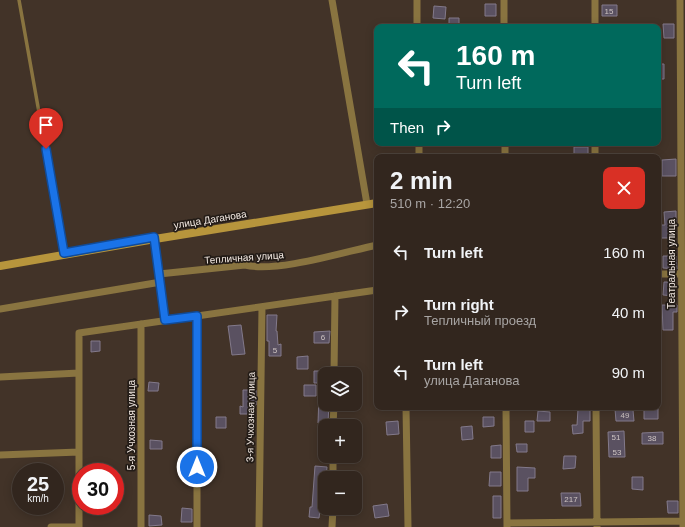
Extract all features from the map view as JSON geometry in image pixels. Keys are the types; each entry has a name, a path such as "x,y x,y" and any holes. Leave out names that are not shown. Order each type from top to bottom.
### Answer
{"main road":[{"name":"улица Даганова","path":"0,265 64,253 374,202"},
{"name":"улица Даганова","path":"0,265 155,238"}],"street":[{"path":"332,0 367,203"},
{"path":"417,0 417,24"},
{"path":"504,0 504,24"},
{"path":"594,0 594,24"},
{"name":"Театральная улица","path":"680,0 683,274 683,523"},
{"path":"155,238 165,320"},
{"name":"Тепличная улица","path":"159,274 245,265 256,268 280,265 374,246"},
{"path":"661,274 683,274"},
{"path":"0,309 161,282"},
{"path":"51,527 78,527 79,333 374,290"},
{"path":"334,367 335,296"},
{"name":"3-я Учхозная улица","path":"259,527 262,307"},
{"path":"197,316 197,527"},
{"name":"5-я Учхозная улица","path":"141,324 141,527"},
{"path":"0,377 79,373"},
{"path":"406,410 408,527"},
{"path":"506,410 507,525 683,523"},
{"path":"596,410 597,524"},
{"path":"0,455 79,452"},
{"path":"332,527 333,515"}],"lane":[{"path":"20,0 64,253"}],"building":[{"path":"485,4 496,4 496,16 485,16"},
{"path":"602,5 617,5 617,16 602,16"},
{"path":"434,6 446,7 445,19 433,18"},
{"path":"449,18 459,18 459,24 449,24"},
{"path":"663,24 674,24 674,38 664,38"},
{"path":"661,64 664,64 664,79 661,79"},
{"path":"574,147 588,147 588,154 574,154"},
{"path":"676,159 676,176 662,176 662,160"},
{"path":"676,211 676,222 669,223 669,238 661,238 661,225 665,225 664,212"},
{"path":"663,256 676,256 677,269 663,268"},
{"path":"664,282 675,282 675,296 663,295"},
{"path":"662,305 677,305 677,312 673,312 673,330 663,330"},
{"path":"267,315 277,315 276,331 278,345 281,344 281,356 269,356 269,341 267,341"},
{"path":"241,325 245,354 232,355 228,326"},
{"path":"330,331 329,343 314,343 314,332"},
{"path":"91,341 100,341 100,351 91,352"},
{"path":"308,356 308,369 297,369 297,357"},
{"path":"314,371 318,371 318,383 314,383"},
{"path":"149,382 159,383 158,391 148,391"},
{"path":"304,385 316,385 316,396 304,396"},
{"path":"243,390 256,390 256,405 252,405 251,414 240,414 240,406 243,407"},
{"path":"578,410 590,410 590,421 583,421 583,433 573,434 572,425 577,425"},
{"path":"615,410 633,410 634,421 616,421"},
{"path":"644,410 658,410 658,419 644,419"},
{"path":"318,411 329,411 328,419 318,419"},
{"path":"538,411 550,412 550,421 537,421"},
{"path":"216,417 226,417 226,428 216,428"},
{"path":"483,417 494,417 494,426 483,427"},
{"path":"398,421 399,434 387,435 386,422"},
{"path":"525,421 534,421 534,432 525,432"},
{"path":"472,426 473,439 462,440 461,427"},
{"path":"624,431 625,457 609,457 608,432"},
{"path":"663,432 663,444 642,444 642,433"},
{"path":"150,440 162,441 162,449 150,449"},
{"path":"516,444 527,444 527,452 517,452"},
{"path":"501,445 501,458 491,458 491,446"},
{"path":"564,456 576,456 575,468 563,469"},
{"path":"315,466 327,467 327,471 318,471 319,518 309,517 310,507 312,507"},
{"path":"517,467 535,468 535,478 528,478 528,491 517,491"},
{"path":"490,472 501,472 501,486 489,486"},
{"path":"632,477 643,477 643,490 632,489"},
{"path":"561,493 580,493 581,506 562,506"},
{"path":"493,496 501,496 501,518 493,518"},
{"path":"667,501 678,501 678,513 668,513"},
{"path":"387,504 389,516 375,518 373,506"},
{"path":"182,508 192,509 192,522 181,522"},
{"path":"149,515 161,516 162,525 149,526"}],"route":[{"path":"46,149 64,253 154,237 165,320 197,316 197,467"}]}
